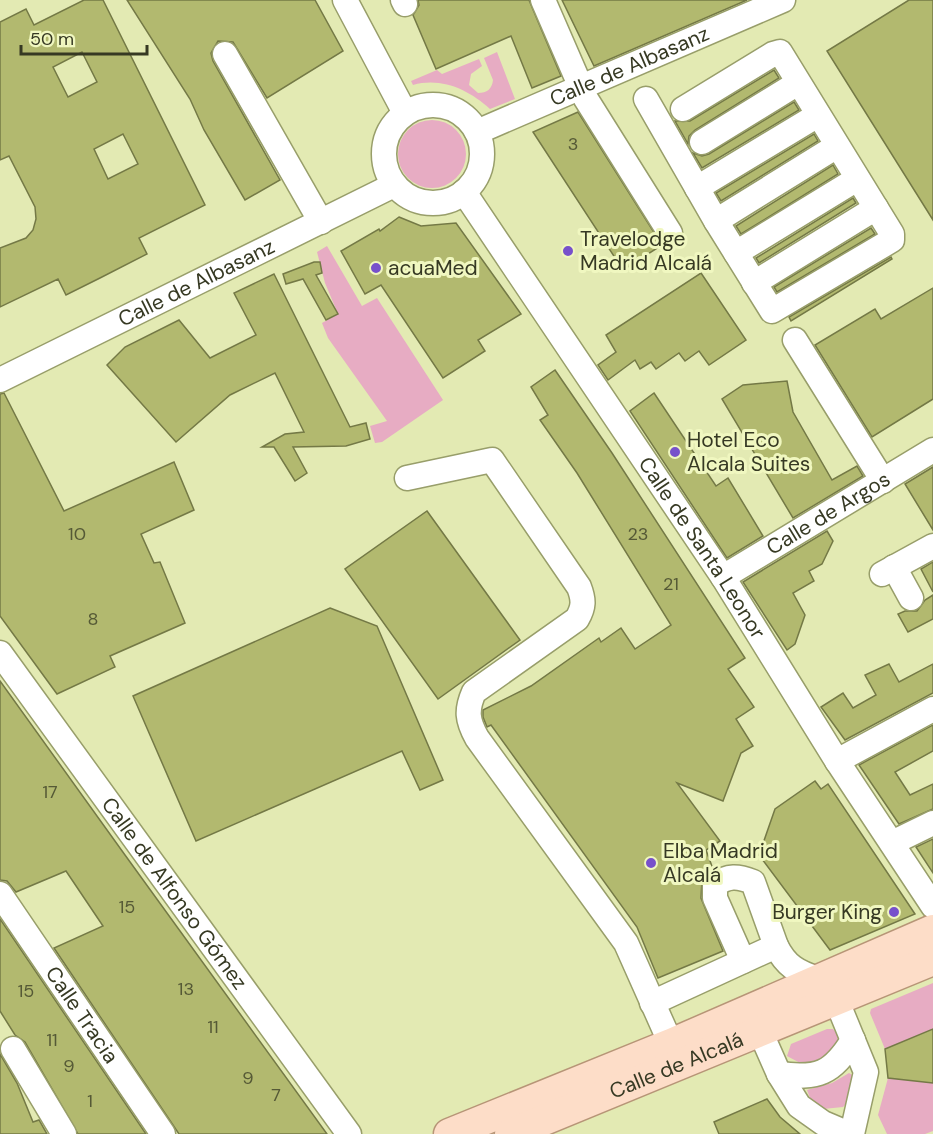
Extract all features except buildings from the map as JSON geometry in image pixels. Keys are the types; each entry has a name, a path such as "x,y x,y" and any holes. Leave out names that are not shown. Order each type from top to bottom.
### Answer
{"main road":[{"name":"Calle de Alcalá","path":"510,1134 760,1031 834,991 933,930"},
{"name":"Calle de Alcalá","path":"449,1134 671,1044 933,960"}],"street":[{"path":"345,0 405,113"},
{"path":"543,0 670,233"},
{"path":"556,0 587,84"},
{"name":"Calle de Albasanz","path":"477,132 782,0"},
{"path":"646,99 770,309 776,311 892,240 892,234 780,52 683,109"},
{"path":"225,54 321,222"},
{"path":"702,142 798,83"},
{"path":"437,105 453,109 467,119 477,132 482,148 481,164 475,180 464,192 451,200 435,204 420,202 406,196 394,185 384,163 385,139 393,124 405,113 420,106 437,105"},
{"path":"697,188 818,115"},
{"path":"716,220 837,146"},
{"path":"736,253 857,178"},
{"name":"Calle de Albasanz","path":"0,380 394,185"},
{"name":"Calle de Santa Leonor","path":"464,192 723,577 837,761 933,906"},
{"path":"754,283 876,208"},
{"path":"795,340 883,481"},
{"name":"Calle de Argos","path":"723,577 933,450"},
{"path":"407,478 492,460 579,587 584,598 578,619 474,692 468,705 468,722 477,738 626,943 671,1044"},
{"path":"911,598 888,570 933,546"},
{"name":"Calle de Alfonso Gómez","path":"0,653 349,1134"},
{"path":"837,761 933,709"},
{"path":"891,843 933,823"},
{"path":"743,961 715,898 715,885 733,876 753,882 783,961 796,971 834,991 866,1072 850,1134 823,1123 799,1106 779,1074 760,1031"},
{"name":"Calle Tracia","path":"0,894 163,1134"},
{"path":"652,1003 776,946"},
{"name":"Calle de Alcalá","path":"834,991 933,946"},
{"path":"779,1074 800,1077 823,1074 841,1059 853,1040"},
{"name":"Calle de Alcalá","path":"592,1100 671,1044"},
{"path":"13,1049 64,1134"},
{"name":"Calle de Alcalá","path":"493,1134 494,1128 535,1111 555,1091"}],"shaded area":[{"path":"497,52 515,99 490,109 473,96 455,87 434,83 413,85 411,81 437,70 442,74 479,59 482,66 471,74 469,85 478,93 484,92 490,88 493,80 484,58"},
{"path":"432,120 445,123 456,130 463,141 466,154 463,167 456,178 445,185 432,188 419,185 408,178 401,167 398,154 401,141 408,130 419,123"},
{"path":"327,246 362,306 377,298 443,400 382,442 375,443 370,426 387,421 328,338 322,323 338,314 325,283 317,252"},
{"path":"933,983 933,1029 885,1049 870,1013 871,1009"},
{"path":"827,1029 833,1029 838,1035 837,1045 822,1062 802,1064 787,1056 791,1044"},
{"path":"849,1073 854,1076 850,1100 843,1107 823,1109 810,1098 807,1090 832,1083"},
{"path":"888,1078 933,1083 933,1131 925,1134 887,1134 878,1115"}],"place":[{"name":"Travelodge Madrid Alcalá","path":"568,251"},
{"name":"acuaMed","path":"376,268"},
{"name":"Hotel Eco Alcala Suites","path":"675,452"},
{"name":"Elba Madrid Alcalá","path":"651,863"},
{"name":"Burger King","path":"894,912"}]}
